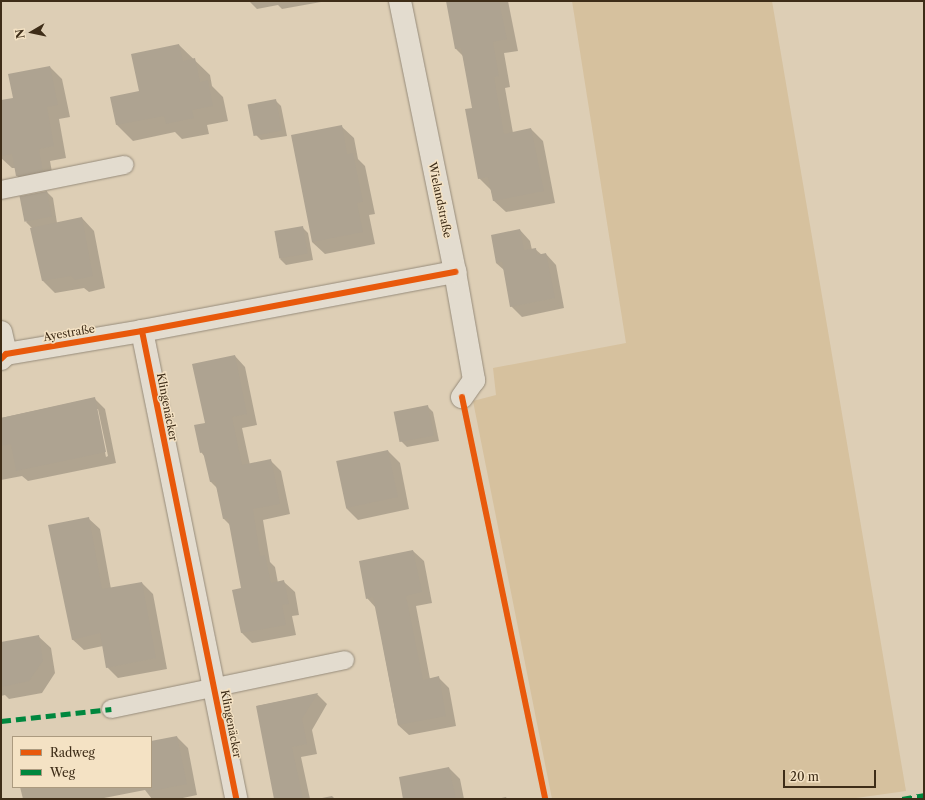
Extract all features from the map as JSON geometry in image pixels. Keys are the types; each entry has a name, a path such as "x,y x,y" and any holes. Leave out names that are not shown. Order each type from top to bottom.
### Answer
{"street":[{"name":"Wielandstraße","path":"400,1 455,272 474,380 462,396"},
{"path":"142,331 455,272"},
{"name":"Ayestraße","path":"1,332 3,356 142,331"},
{"name":"Klingenäcker","path":"142,331 236,799"}],"lane":[{"path":"1,190 124,165"},
{"path":"111,709 345,660"}],"shaded area":[{"path":"572,1 772,1 906,791 849,799 552,799 473,401 496,395 493,368 626,343"}],"building":[{"path":"446,1 499,1 507,39 493,42 499,76 494,77 504,134 531,128 544,191 493,201 488,177 478,179 465,109 472,108 461,48 455,49"},
{"path":"179,44 183,61 195,58 200,82 208,80 213,106 192,110 194,118 166,124 164,116 116,125 110,97 139,91 131,54"},
{"path":"50,66 58,105 47,107 54,146 39,149 43,171 16,176 12,154 1,156 1,100 13,98 8,74"},
{"path":"276,99 282,130 254,136 248,105"},
{"path":"342,125 347,154 353,153 363,202 357,203 363,232 312,242 291,135"},
{"path":"47,191 52,217 24,222 20,196"},
{"path":"82,217 93,276 75,280 71,276 42,281 30,228"},
{"path":"303,226 308,254 279,259 274,231"},
{"path":"520,229 524,250 536,248 537,255 546,253 555,298 510,307 502,262 496,263 491,235"},
{"path":"235,355 247,414 232,417 242,465 271,459 280,504 253,509 260,556 265,555 271,583 284,580 289,604 282,605 286,625 241,633 232,590 241,588 228,518 223,519 215,481 210,482 203,452 200,453 194,425 205,423 192,364"},
{"path":"95,397 106,452 16,471 11,444 1,446 1,418"},
{"path":"428,405 434,435 400,442 394,412"},
{"path":"388,450 398,497 346,508 336,461"},
{"path":"89,517 102,589 142,582 156,658 106,668 100,633 72,640 48,525"},
{"path":"413,550 422,592 406,596 423,680 439,676 446,716 398,725 373,597 366,599 359,561"},
{"path":"39,635 43,661 29,681 1,687 1,642"},
{"path":"318,693 302,719 307,744 292,747 303,799 274,799 256,706"},
{"path":"177,736 187,784 151,791 152,741"},
{"path":"449,767 456,799 403,799 399,777"}],"marked path":[{"path":"1,721 111,709"},
{"path":"902,799 924,795"}],"cycle path":[{"path":"1,359 6,354 142,331 455,272"},
{"path":"142,331 236,799"},
{"path":"462,397 545,799"}]}
